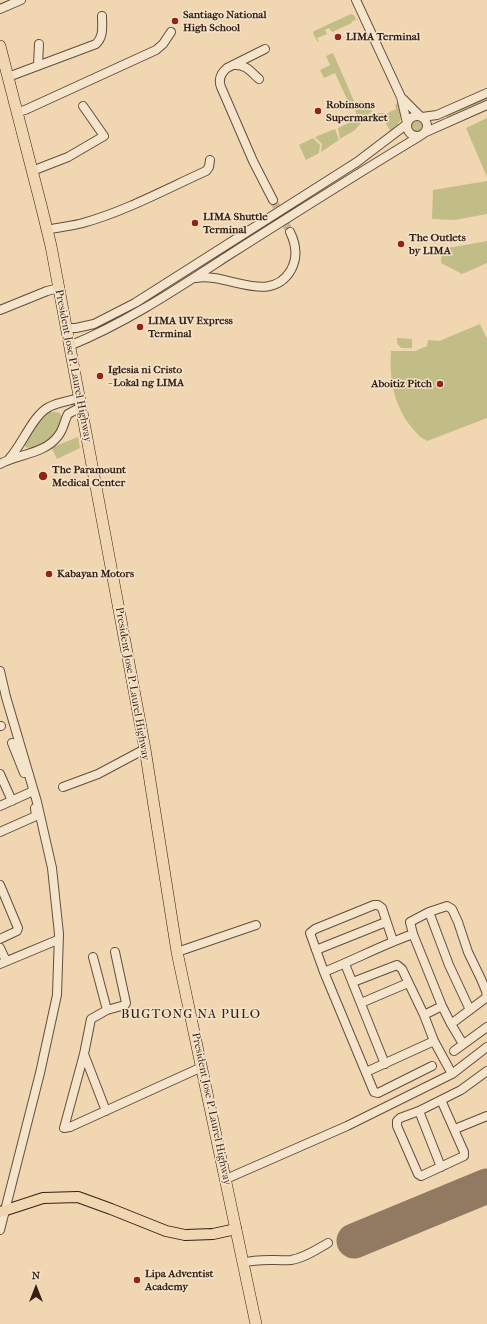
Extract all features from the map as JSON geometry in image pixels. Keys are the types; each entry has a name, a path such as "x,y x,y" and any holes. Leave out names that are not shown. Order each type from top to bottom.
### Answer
{"highway":[{"name":"President Jose P. Laurel Highway","path":"0,46 47,230 145,749 177,952 256,1324"}],"main road":[{"path":"3,1211 43,1198 78,1197 166,1231 185,1235 213,1234 236,1229"}],"street":[{"path":"0,9 21,0"},
{"path":"356,0 401,97 407,128 412,135 423,134"},
{"path":"8,77 96,44 100,40 102,32 102,16"},
{"path":"17,112 25,110 156,50 163,44 171,32"},
{"path":"38,65 39,44"},
{"path":"265,49 232,65 222,72 220,84 253,161 273,200"},
{"path":"232,65 244,65 259,79"},
{"path":"66,328 76,328 94,324 126,309 367,155 407,124 412,117 437,115 487,93"},
{"path":"401,97 427,123 427,128 423,134"},
{"path":"69,346 114,326 166,296 423,134 487,105"},
{"path":"32,170 68,157 104,136 83,106"},
{"path":"367,155 374,157 374,164"},
{"path":"47,230 83,223 142,200 206,170 209,167 210,160"},
{"path":"190,281 198,278 209,277 225,279 258,287 276,284 287,276 295,261 295,243 290,232"},
{"path":"0,310 58,288"},
{"path":"160,288 166,296"},
{"path":"9,459 44,410 52,406 80,403"},
{"path":"0,464 9,459 29,454 54,441 62,431 68,414 80,403"},
{"path":"0,671 6,697 37,802 52,868 58,934 57,994 40,1073 3,1211 0,1230"},
{"path":"0,703 5,703 7,705 10,716"},
{"path":"0,832 36,816 31,792 10,744"},
{"path":"63,787 98,774 145,749"},
{"path":"0,774 12,801"},
{"path":"0,806 31,792"},
{"path":"0,885 18,928 17,931 0,939"},
{"path":"393,941 382,908 378,905 374,905 315,929 310,933 324,972 374,1092 378,1093 432,1066"},
{"path":"451,1024 487,997 484,979 468,952 452,909 446,906 429,912 410,922 413,934 442,1006 451,1024 463,1044"},
{"path":"429,912 449,965 470,1010"},
{"path":"316,950 386,922"},
{"path":"177,952 256,925"},
{"path":"324,972 345,964 393,941 413,934"},
{"path":"0,948 3,963 55,941"},
{"path":"115,952 126,1002 125,1005 106,1010 91,1019 84,1054 64,1128 68,1128 202,1067"},
{"path":"93,957 106,1010"},
{"path":"345,964 385,1064"},
{"path":"353,982 397,965 402,969 424,1015 434,1041 452,1074"},
{"path":"361,1003 408,983"},
{"path":"424,1015 442,1006"},
{"path":"454,1051 487,1027"},
{"path":"366,1072 434,1041"},
{"path":"226,1179 347,1126 452,1074 487,1047"},
{"path":"84,1054 106,1111"},
{"path":"441,1100 455,1129 464,1152 464,1156 421,1176 418,1174 397,1126 397,1121 400,1118 419,1111 441,1100 461,1090 487,1071"},
{"path":"419,1111 441,1167"},
{"path":"455,1129 487,1116"},
{"path":"243,1263 251,1261 292,1260 312,1253 328,1243"}],"shaded area":[{"path":"351,14 354,15 356,20 332,32 329,28 325,30 327,34 317,38 319,42 317,41 313,33 314,31"},
{"path":"333,53 354,101 351,108 335,73 324,78 320,70 330,65 326,56"},
{"path":"487,97 487,101 448,119 446,115"},
{"path":"360,101 369,103 372,111 366,117 357,116 354,107"},
{"path":"398,103 401,115 400,122 391,132 384,120 377,115 377,113 388,113 396,109 395,105"},
{"path":"487,118 487,177 466,128"},
{"path":"355,120 361,123 355,130 340,139 338,128"},
{"path":"415,120 419,120 423,126 419,132 415,132 411,128 411,124"},
{"path":"335,129 339,140 321,152 322,144 315,137"},
{"path":"313,138 320,145 319,153 306,160 299,145"},
{"path":"487,181 487,214 455,220 432,219 433,190"},
{"path":"487,241 487,263 462,274 441,263 442,248"},
{"name":"Aboitiz Pitch","path":"480,324 487,339 487,418 427,441 419,436 413,429 397,402 392,382 391,351 415,351 427,346 428,340 439,341"},
{"path":"397,338 412,339 412,348 401,348 397,343"},
{"path":"50,412 57,412 61,414 62,421 56,433 45,443 31,448 25,447 25,443 39,422"},
{"path":"78,437 80,448 57,459 52,449 53,447"}],"runway":[{"path":"354,1241 487,1186"}],"tunnel":[{"path":"273,200 290,232"}],"place":[{"name":"Santiago National High School","path":"175,21"},
{"name":"LIMA Terminal","path":"338,37"},
{"name":"Robinsons Supermarket","path":"318,111"},
{"name":"LIMA Shuttle Terminal","path":"195,223"},
{"name":"The Outlets by LIMA","path":"401,244"},
{"name":"LIMA UV Express Terminal","path":"140,327"},
{"name":"Iglesia ni Cristo - Lokal ng LIMA","path":"100,376"},
{"name":"Aboitiz Pitch","path":"440,384"},
{"name":"The Paramount Medical Center","path":"43,476"},
{"name":"Kabayan Motors","path":"49,574"},
{"name":"Lipa Adventist Academy","path":"137,1280"}],"district":[{"name":"BUGTONG NA PULO","path":"191,1015"}]}
